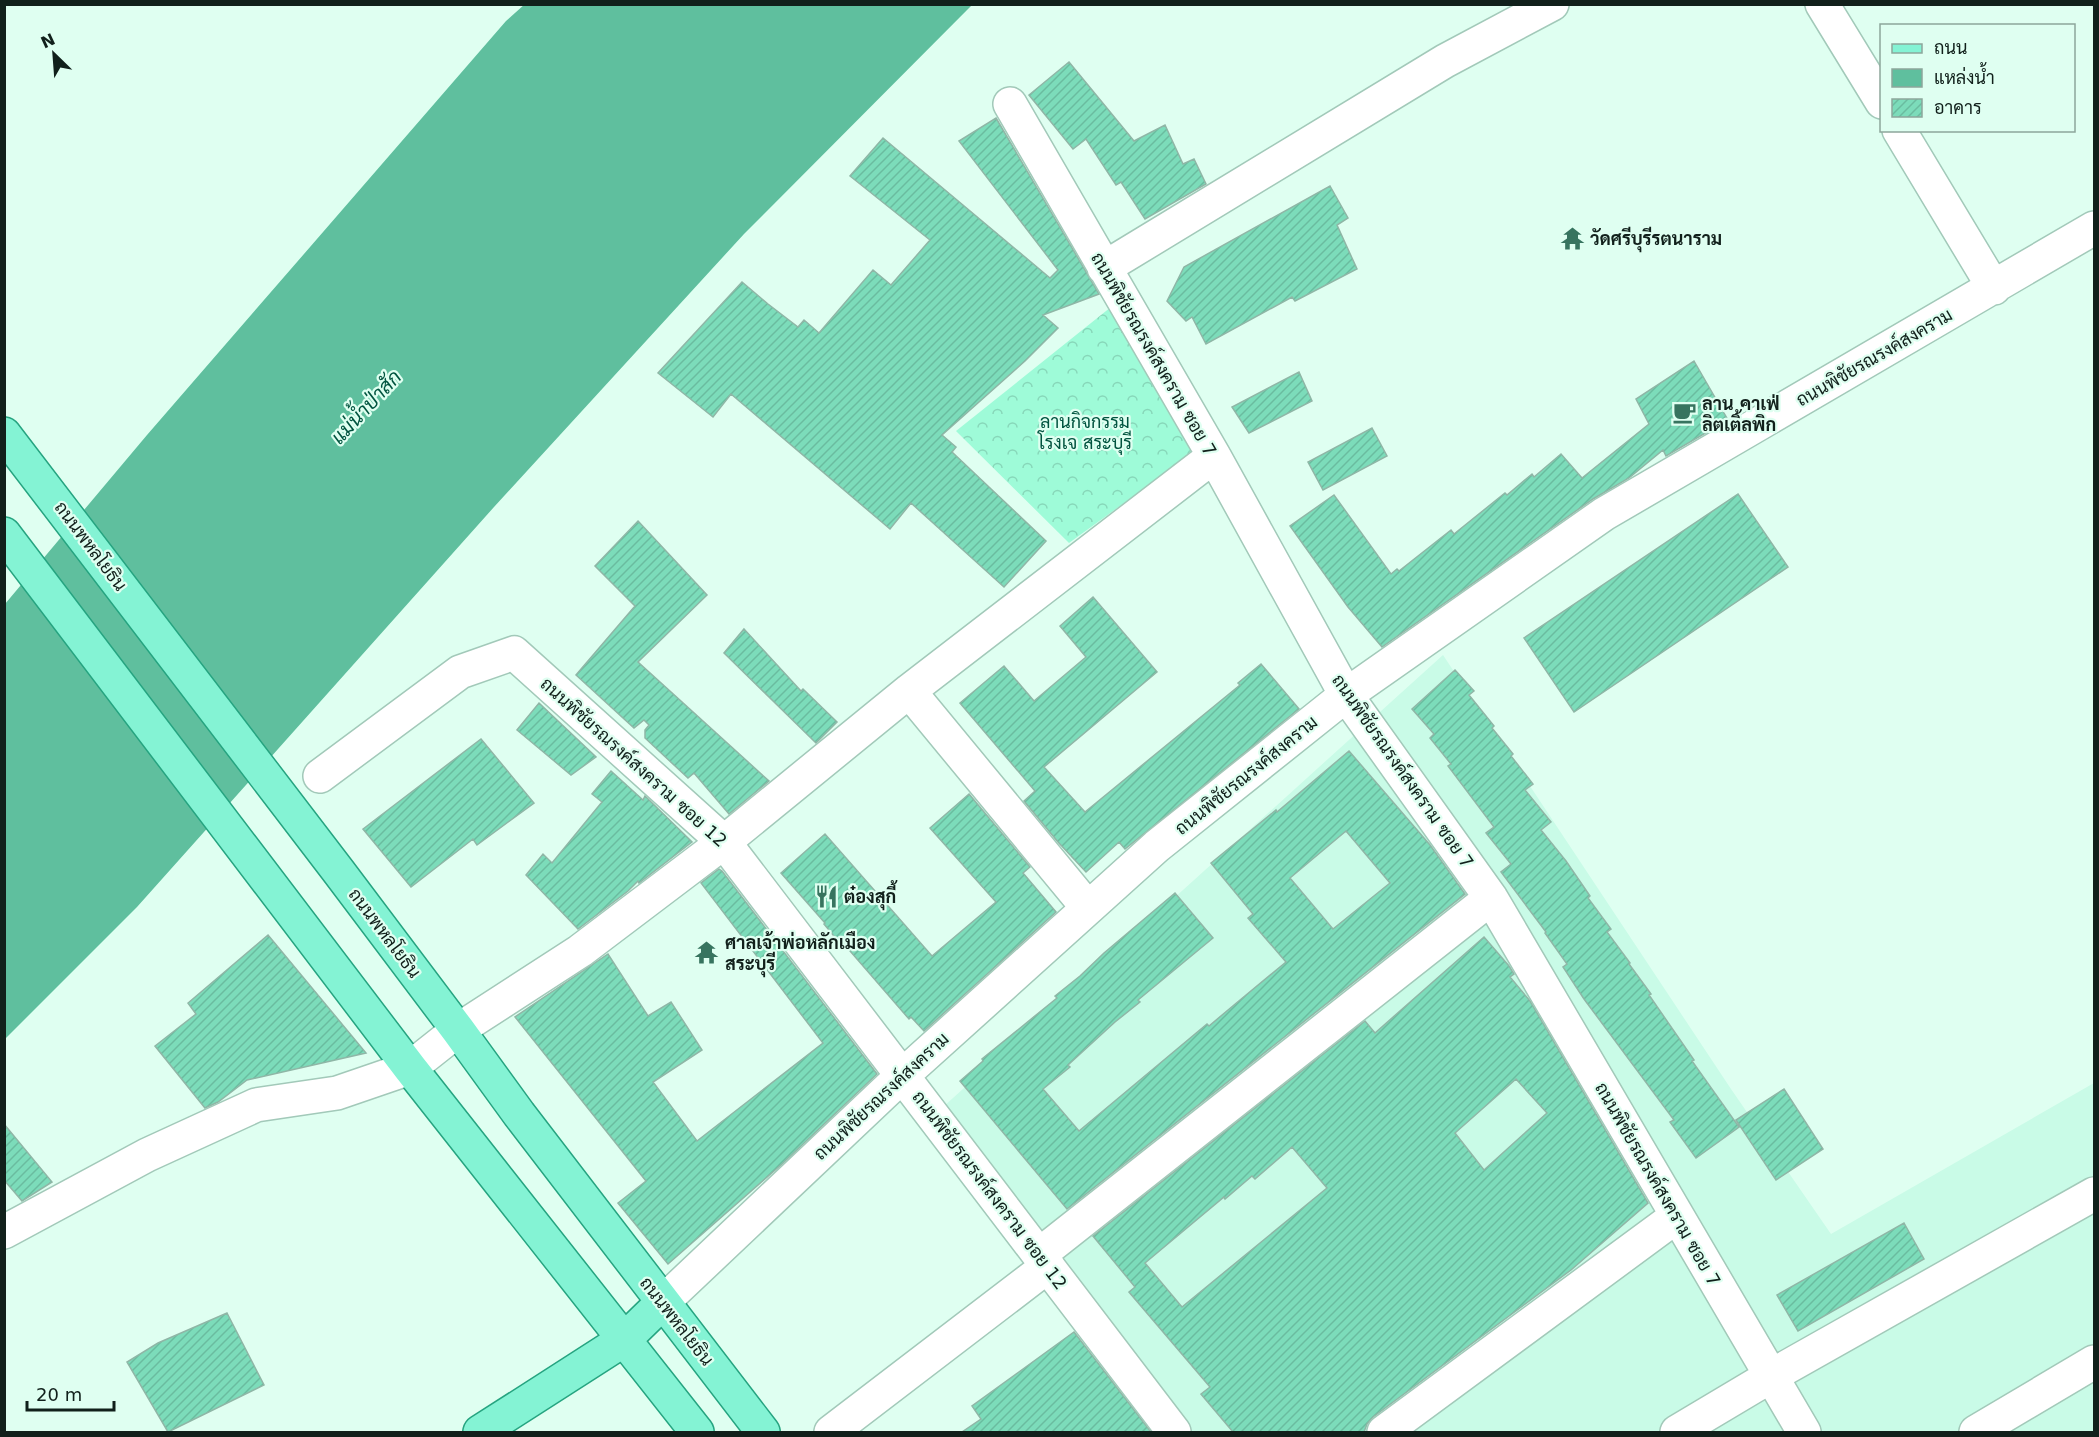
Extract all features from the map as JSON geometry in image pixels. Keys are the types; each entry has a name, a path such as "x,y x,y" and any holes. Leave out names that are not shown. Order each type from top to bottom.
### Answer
{"main road":[{"name":"ถนนพหลโยธิน","path":"4,434 763,1432"},
{"path":"4,534 410,1068 697,1432"},
{"name":"ถนนพิชัยรณรงค์สงคราม","path":"480,1432 625,1340 663,1303"}],"street":[{"path":"1104,268 1445,61 1552,4"},
{"path":"1822,4 1880,100"},
{"name":"ถนนพิชัยรณรงค์สงคราม ซอย 7","path":"1010,104 1214,456 1346,695 1491,898 1804,1432"},
{"path":"1900,132 1994,288"},
{"name":"ถนนพิชัยรณรงค์สงคราม","path":"663,1303 903,1075 1157,846 1346,695 1604,514 2094,228"},
{"path":"4,1232 147,1155 256,1105 337,1094 410,1068 458,1030 580,951 724,842 909,692 1214,456"},
{"name":"ถนนพิชัยรณรงค์สงคราม ซอย 12","path":"320,776 460,672 514,652 724,842 1174,1432"},
{"path":"909,692 1088,908"},
{"path":"831,1432 1491,898"},
{"path":"1677,1432 1771,1376 2094,1194"},
{"path":"1384,1432 1677,1216"},
{"path":"1976,1432 2094,1362"}],"shaded area":[{"path":"1443,655 1731,1089 1831,1234 2094,1083 2094,1432 1156,1432 922,1126"}],"green space":[{"name":"ลานกิจกรรม โรงเจ สระบุรี","path":"1111,307 1193,453 1069,543 956,431"}],"water":[{"name":"แม่น้ำป่าสัก","path":"525,4 972,5 744,234 494,507 137,907 5,1039 5,604 147,435 506,21"}],"building":[{"path":"1069,62 1134,141 1165,125 1183,164 1194,159 1206,184 1145,219 1121,182 1116,185 1086,139 1073,149 1029,95"},
{"path":"996,118 1099,294 1043,315 1058,328 1025,361 942,435 956,447 952,452 1046,541 1004,587 911,503 890,529 731,394 713,417 658,373 742,282 798,327 804,320 819,333 873,270 891,285 930,240 850,176 883,138 1050,278 1058,270 959,141"},
{"path":"1330,186 1348,218 1337,225 1357,269 1295,301 1292,297 1206,344 1192,317 1186,321 1167,301 1184,267"},
{"path":"1694,361 1728,420 1666,456 1663,450 1629,478 1593,499 1382,647 1348,607 1290,526 1334,495 1391,574 1397,569 1399,571 1451,530 1454,534 1505,493 1507,495 1532,474 1534,477 1561,454 1582,478 1649,424 1636,399"},
{"path":"1299,372 1312,401 1249,433 1232,407"},
{"path":"1372,428 1387,456 1323,490 1308,462"},
{"path":"1738,494 1788,567 1574,712 1524,638"},
{"path":"638,521 707,595 638,662 769,781 729,814 694,773 688,778 645,738 645,730 649,725 644,720 634,728 576,675 635,606 595,566"},
{"path":"1093,597 1157,672 1044,767 1085,812 1240,685 1238,683 1261,664 1299,709 1125,849 1119,842 1086,872 1024,801 1035,791 960,703 1004,666 1034,701 1086,657 1060,626"},
{"path":"744,629 801,691 803,689 837,722 816,743 724,653"},
{"path":"1455,670 1474,691 1469,695 1494,726 1492,728 1533,784 1525,790 1551,822 1541,830 1590,896 1588,898 1611,929 1607,932 1651,994 1649,995 1694,1060 1692,1061 1739,1127 1696,1158 1670,1122 1674,1120 1584,999 1563,967 1567,964 1546,932 1501,872 1511,864 1486,833 1494,827 1448,766 1451,764 1430,738 1434,734 1412,709"},
{"path":"539,703 596,757 571,775 517,730"},
{"path":"481,739 534,803 477,845 473,839 411,887 363,829"},
{"path":"1349,751 1430,845 1465,894 1067,1209 960,1081 983,1061 982,1059 1057,998 1055,996 1175,893 1213,938 1138,1000 1140,1002 1115,1022 1068,1065 1070,1067 1043,1089 1079,1131 1207,1024 1209,1026 1286,962 1248,918 1253,914 1211,863 1276,810 1277,812","holes":["1346,831 1390,883 1333,929 1290,878"]},
{"path":"611,771 643,800 645,796 692,842 578,929 526,875 543,854 552,863 602,802 592,794"},
{"path":"969,794 1030,867 1023,873 1056,912 924,1031 911,1017 909,1019 844,944 842,946 781,873 825,834 932,956 996,902 930,828"},
{"path":"719,869 877,1074 782,1164 668,1264 618,1203 646,1181 515,1017 608,954 648,1016 671,1002 702,1050 653,1082 697,1141 823,1043 701,883"},
{"path":"268,935 366,1053 247,1080 218,1102 205,1108 155,1046 196,1014 188,1003"},
{"path":"1484,937 1514,974 1510,977 1530,1001 1648,1203 1571,1270 1373,1417 1364,1432 1233,1432 1201,1394 1210,1387 1129,1292 1135,1287 1093,1236 1365,1021 1375,1033","holes":["1516,1079 1547,1113 1484,1170 1455,1133","1292,1147 1327,1188 1182,1307 1145,1263 1224,1197 1225,1199 1252,1176 1255,1179"]},
{"path":"1784,1089 1823,1149 1776,1180 1736,1120"},
{"path":"4,1124 52,1182 22,1201 4,1180"},
{"path":"1904,1223 1924,1259 1798,1331 1777,1295"},
{"path":"227,1313 264,1385 168,1432 127,1362 158,1343"},
{"path":"1074,1332 1151,1432 962,1432 981,1419 972,1406"}],"place":[{"name":"วัดศรีบุรีรตนาราม","path":"1572,238"},
{"name":"ลาน คาเฟ่ ลิตเติ้ลพิก","path":"1684,413"},
{"name":"ต๋องสุกี้","path":"826,896"},
{"name":"ศาลเจ้าพ่อหลักเมือง สระบุรี","path":"707,952"}]}
